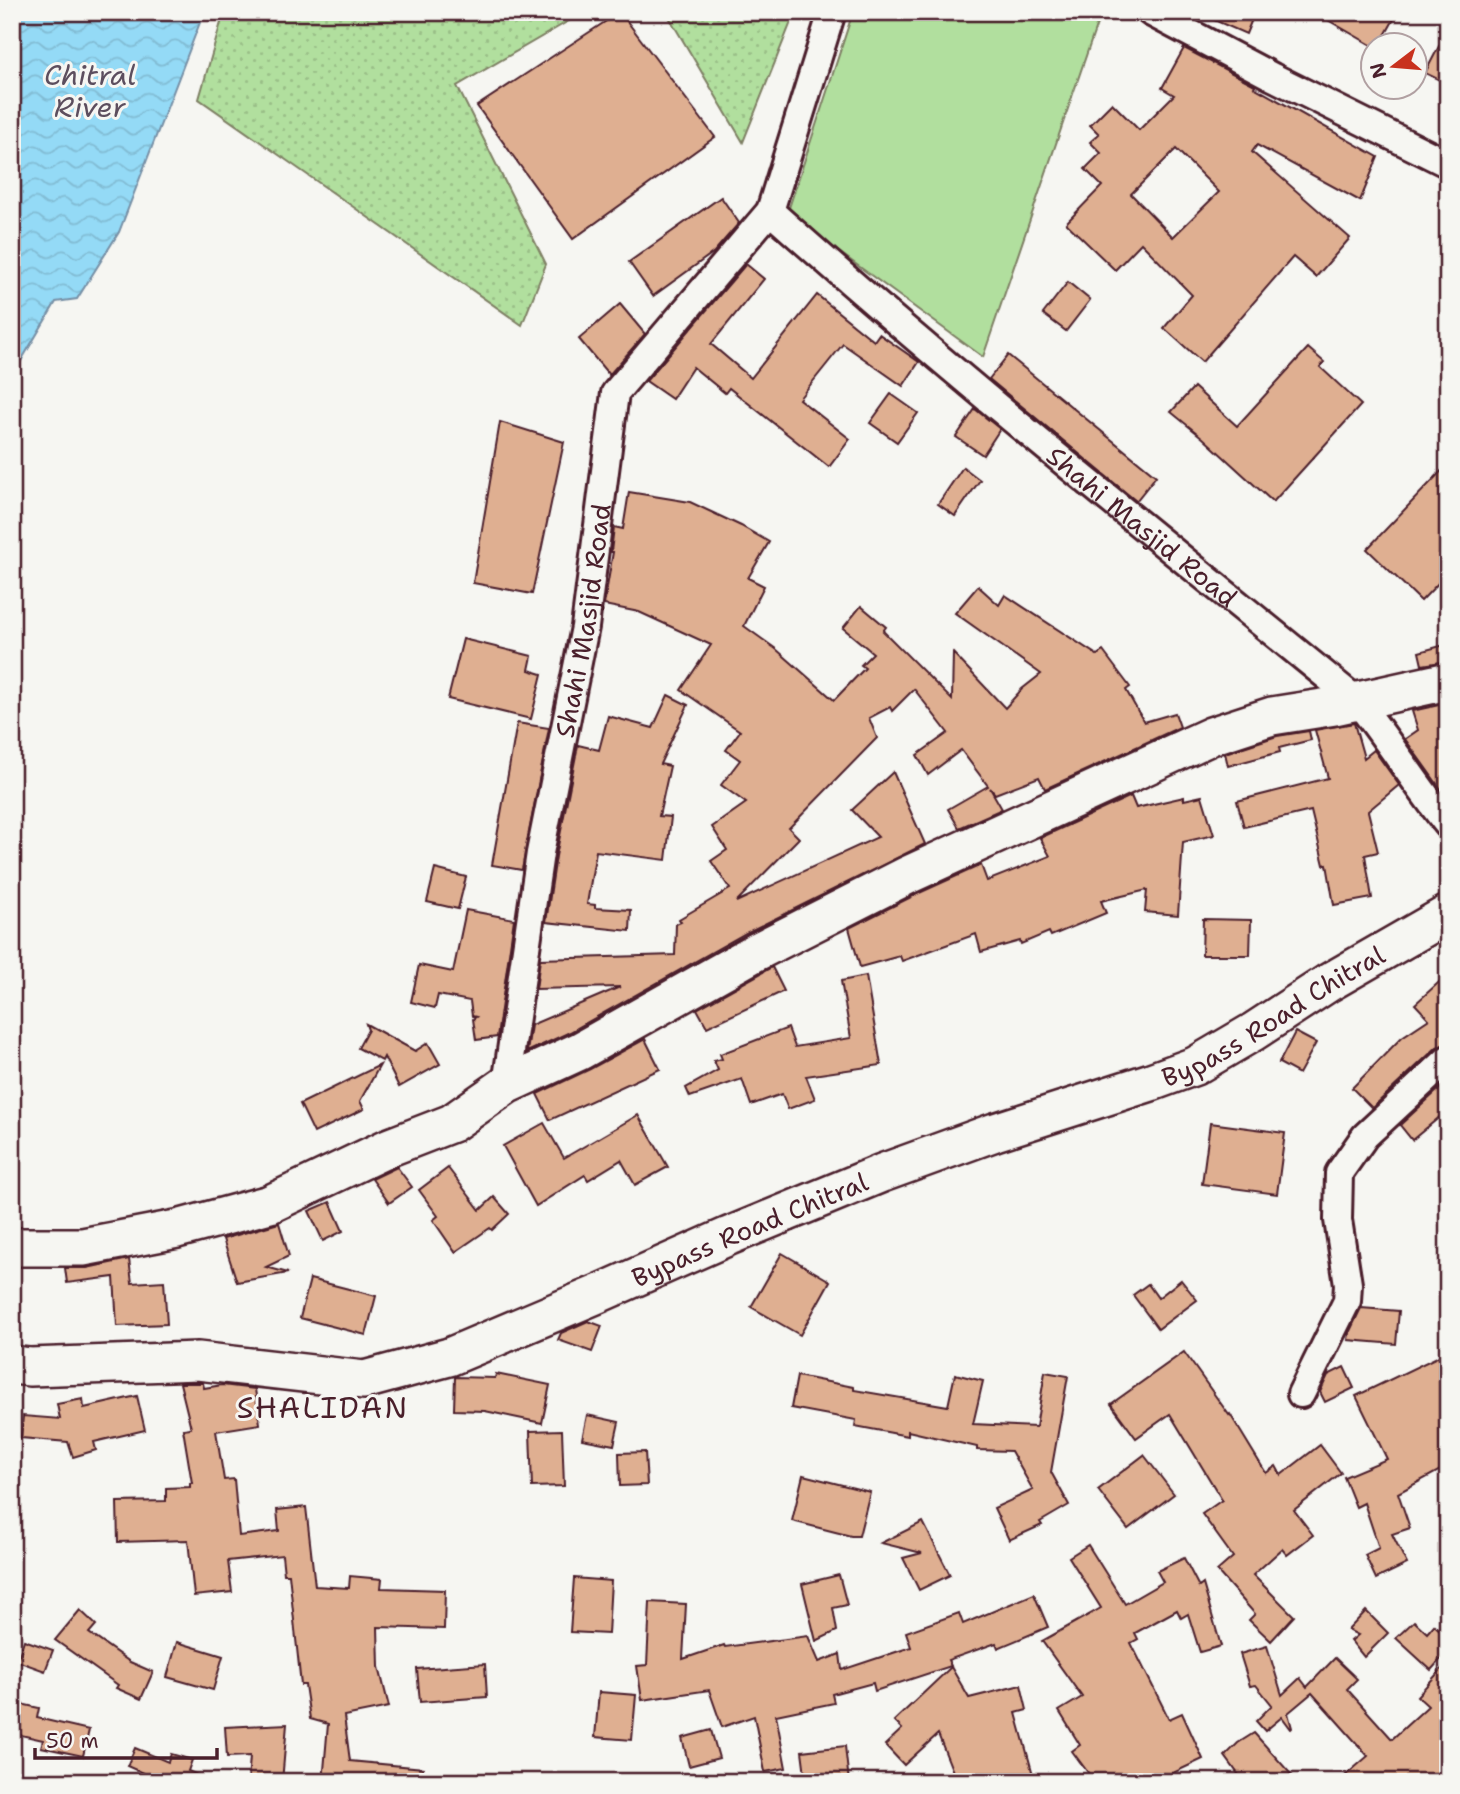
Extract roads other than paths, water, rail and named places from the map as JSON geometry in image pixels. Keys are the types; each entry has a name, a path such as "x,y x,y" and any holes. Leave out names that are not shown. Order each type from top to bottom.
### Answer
{"street":[{"name":"Shahi Masjid Road","path":"506,1085 540,853 584,627 615,393 770,211 832,12"},
{"path":"1150,12 1448,164"},
{"name":"Shahi Masjid Road","path":"770,211 1008,415 1357,701 1448,825"},
{"path":"12,1247 83,1247 177,1229 270,1205 390,1147 452,1124 506,1085 580,1051 756,952 908,875 1211,736 1272,716 1335,706 1448,681"},
{"name":"Bypass Road Chitral","path":"12,1365 30,1367 198,1361 364,1380 449,1357 882,1173 995,1132 1195,1066 1254,1032 1328,982 1448,915"},
{"path":"1301,1394 1347,1301 1348,1284 1338,1220 1339,1172 1365,1136 1448,1059"}],"water":[{"name":"Chitral River","path":"12,12 204,12 119,232 77,299 56,302 12,376"}],"district":[{"name":"SHALIDAN","path":"323,1407"}]}
